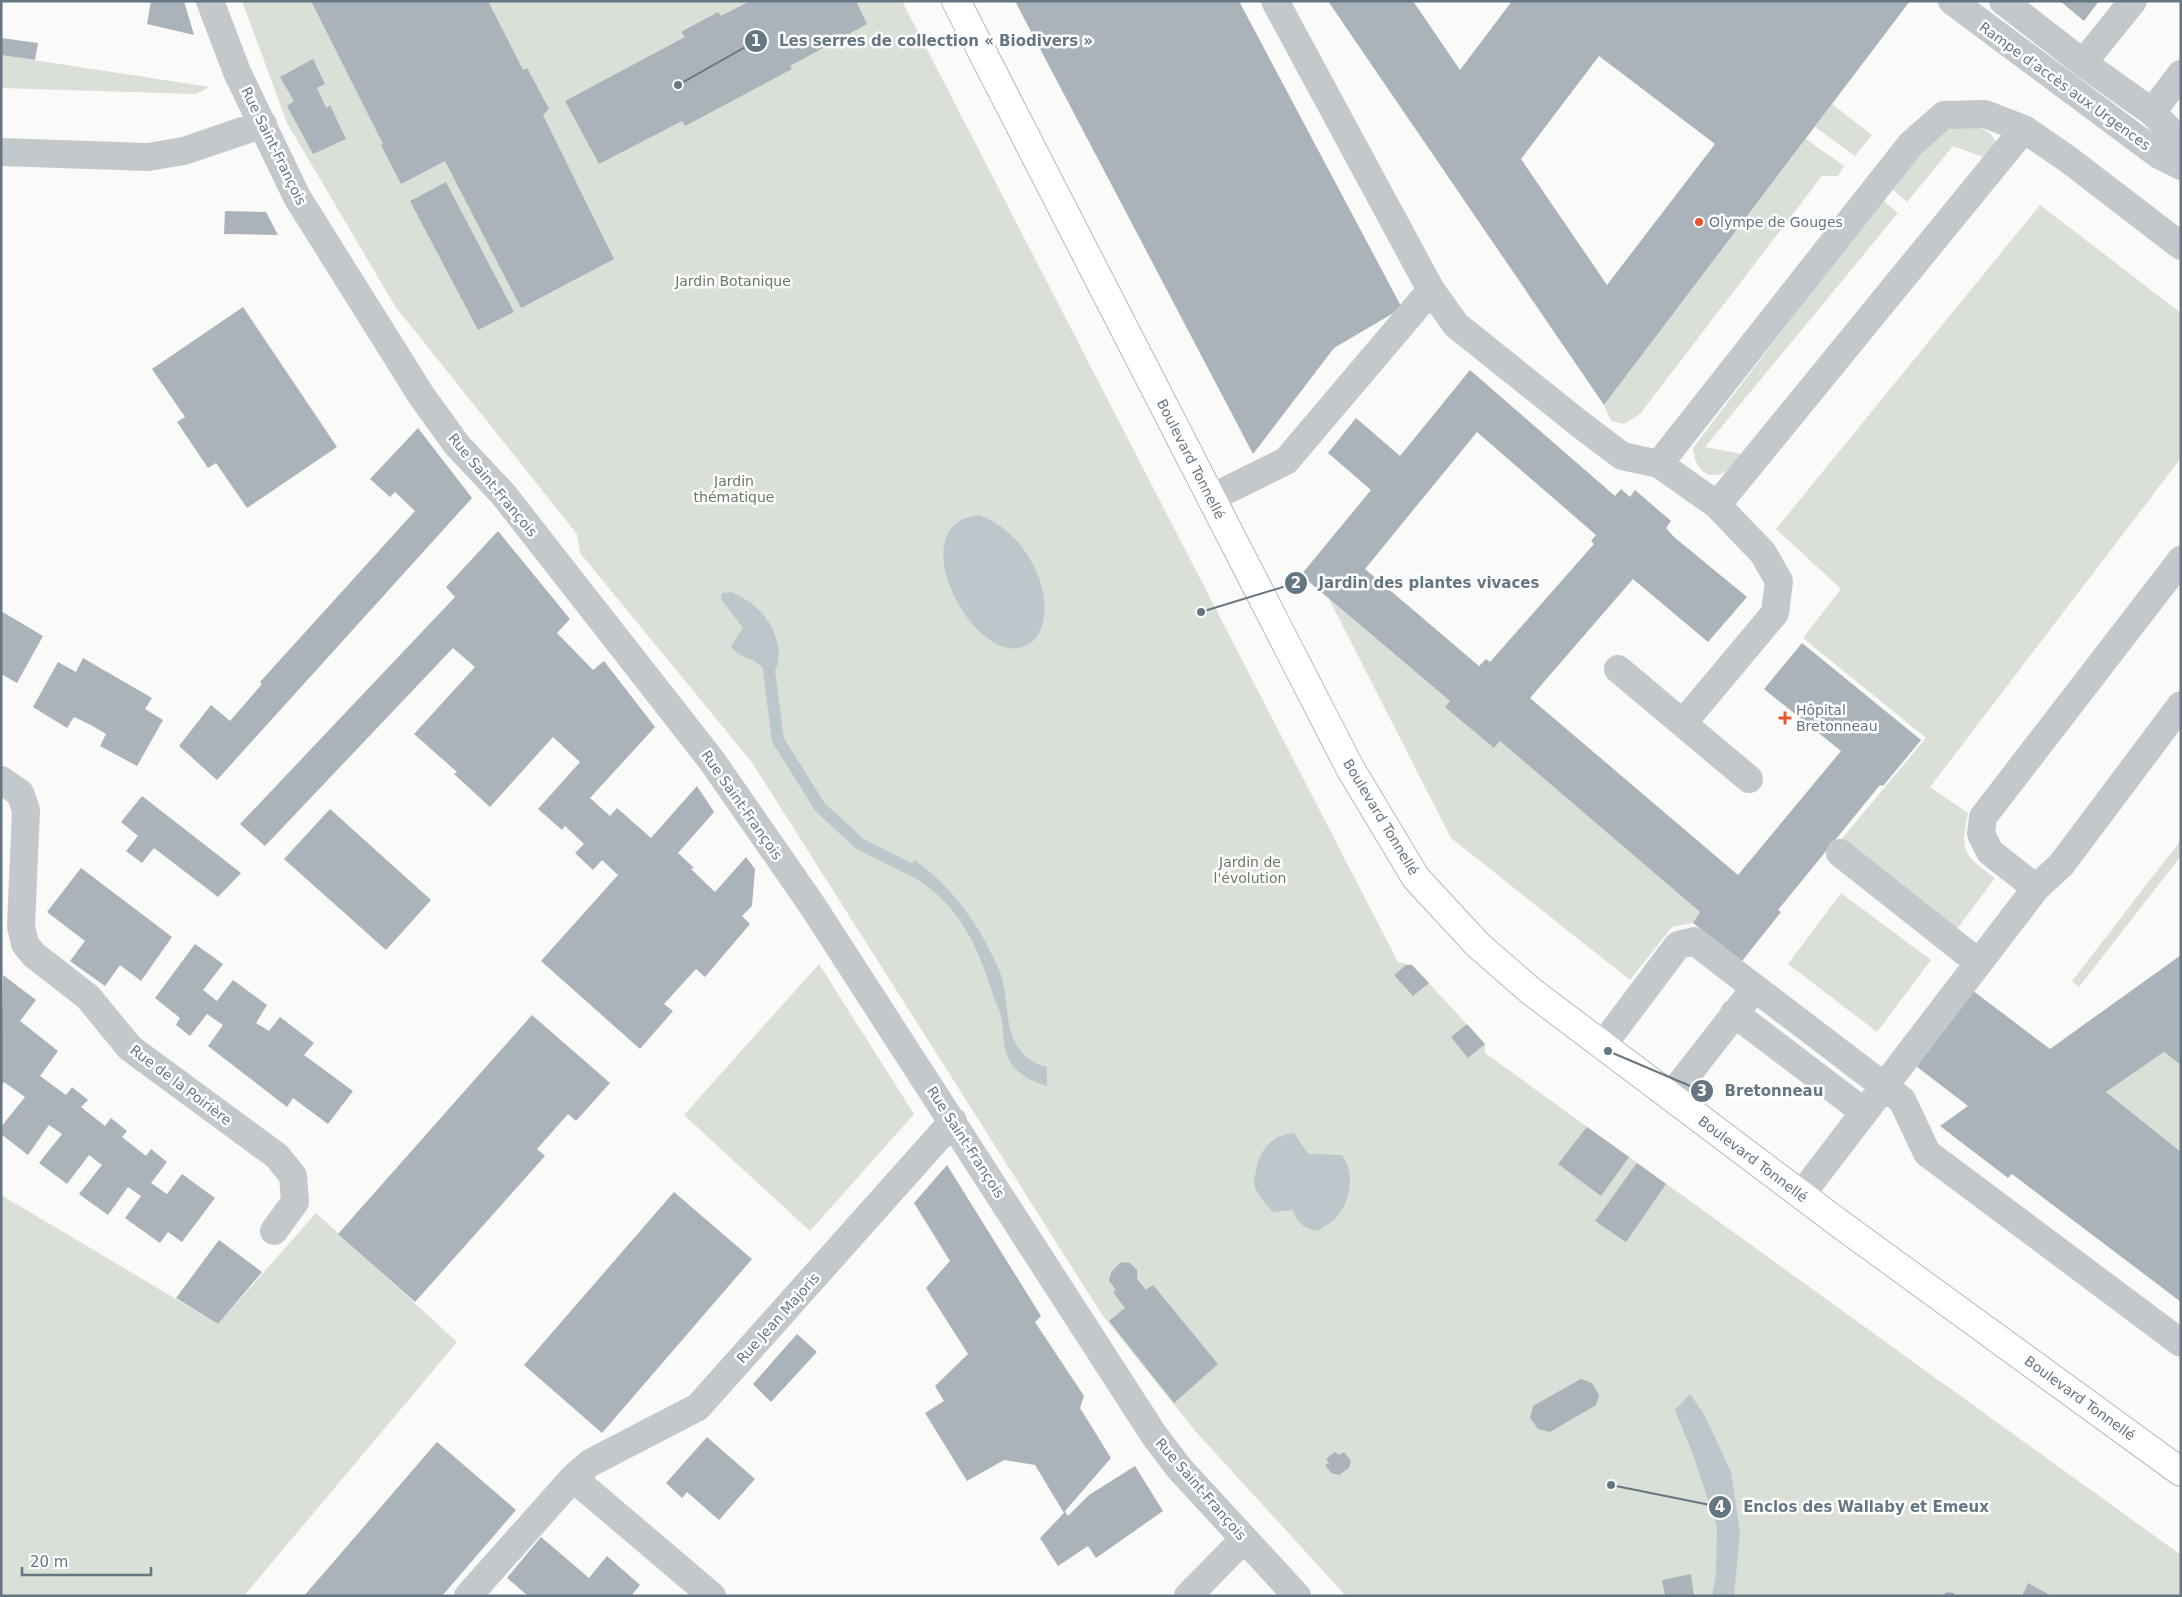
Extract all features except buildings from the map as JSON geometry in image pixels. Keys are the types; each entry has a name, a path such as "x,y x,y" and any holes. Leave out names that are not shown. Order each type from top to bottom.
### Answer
{"main road":[{"name":"Boulevard Tonnellé","path":"956,1 1350,768 1416,878 1493,958 1602,1046 1801,1195 2181,1472"}],"street":[{"name":"Rue Saint-François","path":"210,1 237,72 298,196 421,394 458,445 503,494 712,761 812,905 1154,1435 1179,1468 1297,1596"},
{"path":"1275,1 1431,290 1456,325 1622,456 1659,464 1717,505 1763,552 1779,581 1775,613 1683,723"},
{"name":"Rampe d’accès aux Urgences","path":"1952,1 2159,155 2181,166"},
{"path":"2003,1 2083,64 2152,112 2181,142"},
{"path":"2083,64 2133,1"},
{"path":"2152,112 2181,74"},
{"path":"1659,464 1911,144 1944,115 1985,114 2024,129 2069,160 2181,246"},
{"path":"1,152 148,157 184,151 263,124"},
{"path":"1717,505 2024,129"},
{"path":"1211,498 1286,461 1431,290"},
{"path":"2036,888 1990,852 1981,834 1983,817 2181,560"},
{"path":"1618,669 1749,779"},
{"path":"1801,1195 2036,888 2061,865 2181,706"},
{"name":"Rue de la Poirière","path":"1,780 20,794 26,810 21,926 25,944 34,955 88,997 130,1048 277,1156 293,1176 295,1202 274,1231"},
{"path":"1840,853 1979,963"},
{"path":"1602,1046 1678,945 1694,941 1902,1100 1927,1152 2181,1343"},
{"path":"1670,1097 1755,988"},
{"path":"1734,1013 1864,1112"},
{"name":"Rue Jean Majoris","path":"468,1596 573,1478 590,1463 698,1407 953,1121"},
{"path":"573,1478 712,1596"},
{"path":"1188,1596 1244,1539"}],"green space":[{"name":"Jardin Botanique","path":"242,1 902,1 1398,962 1412,965 1485,1044 1485,1053 2181,1555 2181,1596 1346,1596 1196,1432 1101,1313 751,761 580,553 577,534 395,306 287,123"},
{"path":"1,55 210,87 196,94 1,88"},
{"path":"1832,104 1872,135 1855,156 1815,127"},
{"path":"1956,125 1986,130 1994,138 1996,144 1986,158 1953,146 1907,202 1891,188 1920,153"},
{"path":"1806,139 1844,166 1838,176 1822,176 1640,414 1624,424 1611,421 1604,405"},
{"path":"1882,199 1898,213 1705,447 1742,454 1726,472 1716,475 1705,473 1695,460 1693,448"},
{"path":"2040,205 2181,313 2181,458 1930,787 1968,813 1964,837 1966,852 1976,863 1995,878 1954,933 1839,842 1926,738 1803,638 1841,589 1776,529"},
{"path":"1329,599 1450,701 1446,707 1494,748 1500,741 1700,912 1693,923 1672,927 1630,980 1451,838"},
{"path":"2181,840 2181,856 2079,987 2072,981"},
{"path":"1841,893 1931,960 1877,1032 1788,964"},
{"path":"819,964 914,1114 810,1231 684,1115"},
{"path":"2164,1052 2181,1065 2181,1152 2106,1092"},
{"path":"1,1195 218,1324 316,1213 457,1342 244,1596 1,1596"}],"shaded area":[{"path":"979,515 1007,531 1019,543 1037,573 1044,605 1043,621 1038,635 1027,645 1009,648 991,640 974,625 959,604 948,581 943,558 946,537 960,520"},
{"path":"732,592 758,609 765,616 775,634 779,652 778,662 770,679 761,666 739,654 731,646 743,628 721,599 722,593"},
{"path":"914,860 928,870 952,894 982,936 1003,981 1009,1025 1013,1039 1020,1050 1031,1060 1047,1067 1047,1086 1033,1081 1017,1071 1010,1061 1005,1049 1000,1014 973,943 964,926 940,897 925,884 907,873"},
{"path":"1294,1133 1308,1154 1342,1155 1349,1170 1349,1188 1344,1206 1334,1220 1318,1231 1302,1225 1293,1210 1273,1212 1254,1185 1260,1156 1264,1150 1273,1140 1286,1134"},
{"path":"1690,1394 1705,1416 1731,1472 1740,1532 1734,1596 1712,1596 1716,1575 1717,1526 1693,1455 1675,1410"}],"waterway":[{"path":"768,664 778,740 820,807 860,844 924,876"}],"place":[{"name":"Les serres de collection « Biodivers »","path":"678,85"},
{"name":"Olympe de Gouges","path":"1699,222"},
{"name":"Jardin des plantes vivaces","path":"1201,612"},
{"name":"Hôpital Bretonneau","path":"1785,718"},
{"name":"Bretonneau","path":"1608,1051"},
{"name":"Enclos des Wallaby et Emeux","path":"1611,1485"}],"park label":[{"name":"Jardin thématique","path":"734,490"},
{"name":"Jardin de l'évolution","path":"1250,870"}]}
